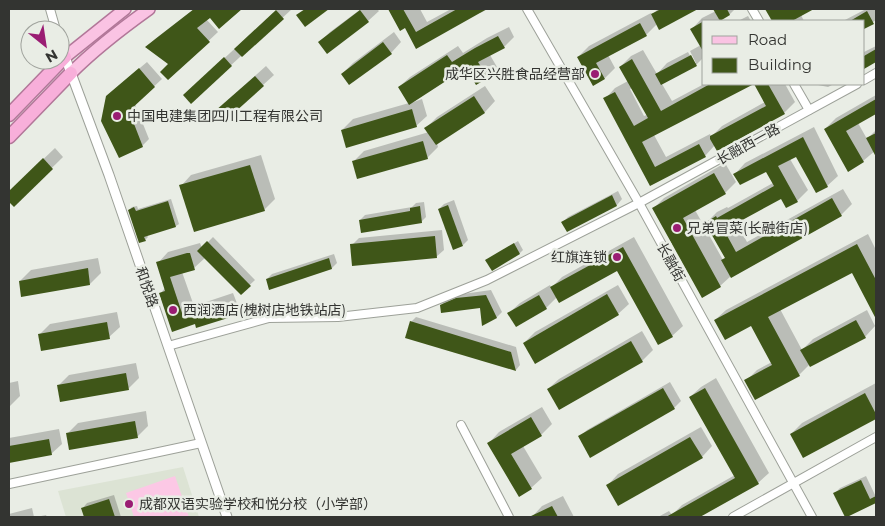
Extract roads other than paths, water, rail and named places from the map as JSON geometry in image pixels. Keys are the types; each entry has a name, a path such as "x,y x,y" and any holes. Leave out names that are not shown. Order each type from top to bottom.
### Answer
{"highway":[{"path":"9,115 52,70"},
{"path":"9,137 71,73"}],"main road":[{"path":"70,52 125,9"},
{"path":"71,73 91,53 119,30 149,9"}],"street":[{"name":"长融街","path":"527,9 639,203 812,517"},
{"path":"752,9 758,20"},
{"name":"和悦路","path":"70,70 109,175 227,517"},
{"path":"865,79 876,73"},
{"path":"795,85 809,110"},
{"name":"长融西一路","path":"168,346 269,318 338,317 417,308 487,280 639,203 855,85"},
{"path":"461,424 509,517"},
{"path":"733,517 876,437"},
{"path":"9,484 201,442"}],"place":[{"name":"成华区兴胜食品经营部","path":"595,74"},
{"name":"中国电建集团四川工程有限公司","path":"117,116"},
{"name":"兄弟冒菜(长融街店)","path":"677,228"},
{"name":"红旗连锁","path":"617,257"},
{"name":"西润酒店(槐树店地铁站店)","path":"173,310"},
{"name":"成都双语实验学校和悦分校（小学部）","path":"129,504"}]}
